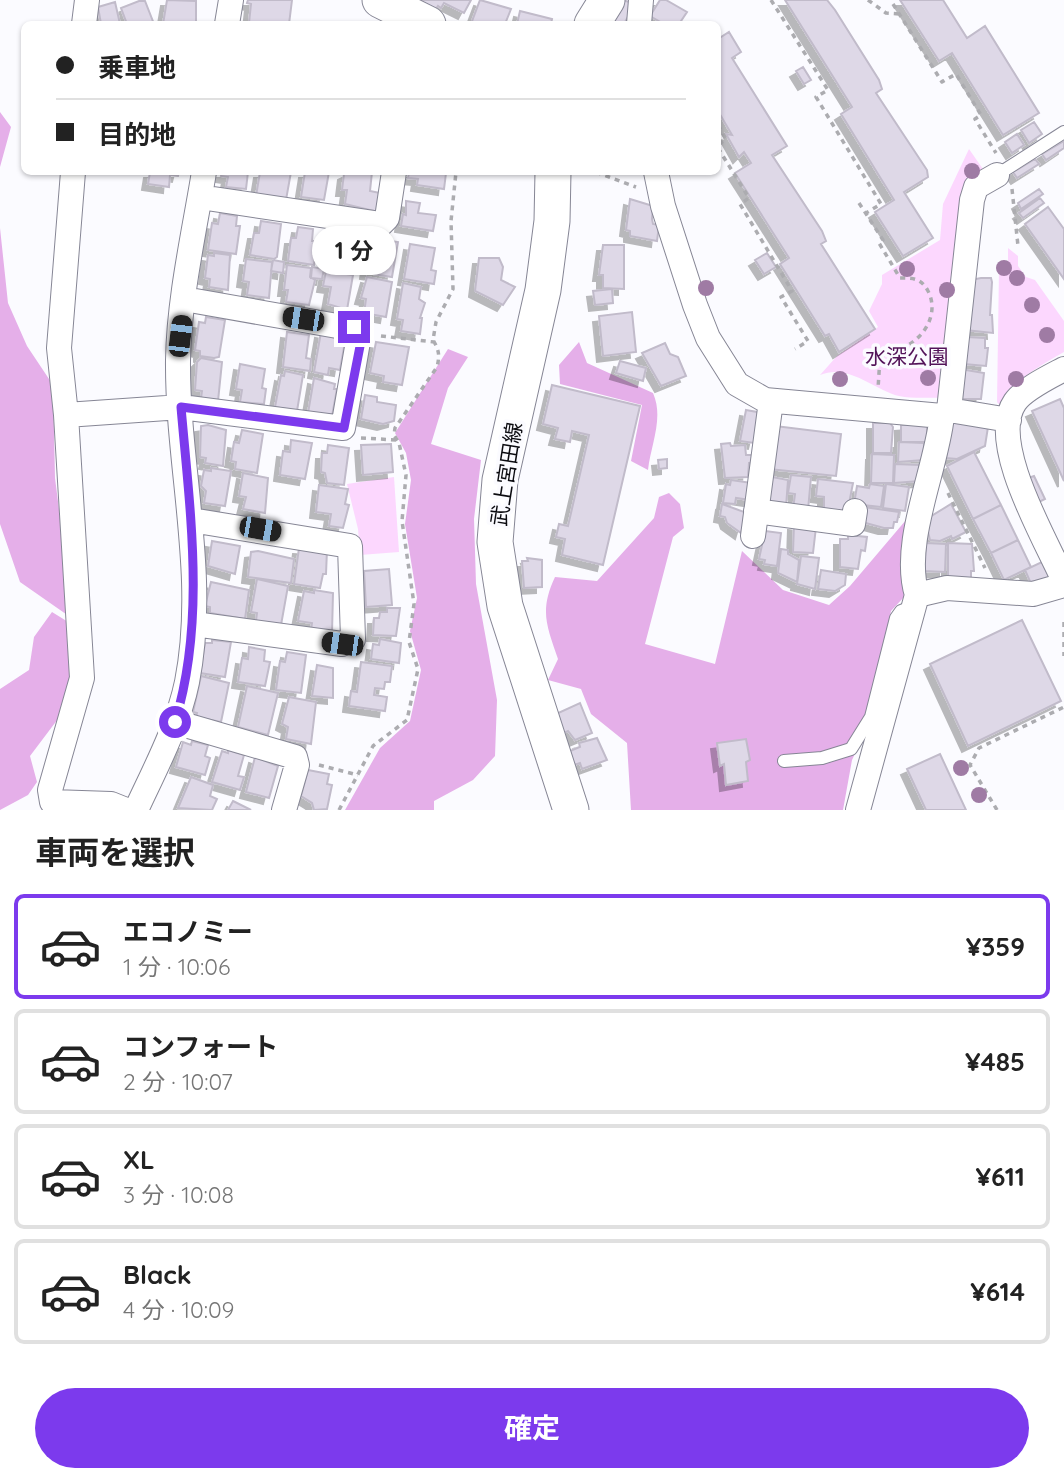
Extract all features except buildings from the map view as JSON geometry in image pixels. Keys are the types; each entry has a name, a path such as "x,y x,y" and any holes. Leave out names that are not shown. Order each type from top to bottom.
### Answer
{"main road":[{"path":"380,0 422,21"},
{"path":"594,21 607,0"},
{"name":"武上宮田線","path":"553,175 552,221 543,290 500,480 495,542 505,606 571,810"}],"street":[{"path":"84,21 87,0"},
{"path":"227,21 230,0"},
{"path":"639,21 641,0"},
{"path":"858,810 916,601 912,579 916,535 945,413 972,200 976,187 1001,172"},
{"path":"73,175 59,348 66,415 82,678 50,790 52,802 111,804 126,810"},
{"path":"136,810 175,722 187,683 194,624 191,520 178,360 184,299 204,175"},
{"path":"200,197 381,224 387,218 394,175"},
{"path":"657,175 661,197 708,338 737,384 748,393 771,401 1009,420"},
{"path":"66,415 181,407 344,428 362,334 354,327 184,299"},
{"path":"916,601 947,588 1033,594 1064,583 1009,455 1009,420 1016,400 1064,369"},
{"path":"753,536 771,401"},
{"path":"756,511 840,524"},
{"path":"191,520 350,546 354,589 353,639 342,644 194,624"},
{"path":"175,722 290,754 297,765 284,810"}],"lane":[{"path":"1001,172 1064,132"},
{"path":"784,761 822,758 852,749 871,717 897,618 901,611 916,601"}],"path":[{"path":"771,0 828,90 816,97 881,204 866,213"},
{"path":"868,0 886,13 901,15"},
{"path":"892,0 942,82 956,74 981,115 975,119 1013,192 1018,246"},
{"path":"721,152 748,198 740,204 792,290 781,297 808,341 795,349"},
{"path":"434,342 436,322 453,289 451,221 456,175"},
{"path":"604,175 661,197"},
{"path":"859,203 883,240 879,243 900,278 913,277 921,282 932,303 931,319 921,334 906,346 880,358 878,391"},
{"path":"339,810 373,746 407,720 418,669 409,642 414,604 400,522 407,487 395,428 437,368 439,347 434,342 362,334"},
{"path":"344,428 359,438 391,442 397,440"},
{"path":"934,464 986,570"},
{"path":"1064,622 1064,656"},
{"path":"997,810 970,765 979,748 1064,707"},
{"path":"295,760 358,775"}],"green space":[{"name":"水深公園","path":"969,149 985,172 945,398 899,396 840,372 820,375 837,356 878,327 869,311 882,284 882,275 940,240 943,204"},
{"path":"1008,248 1018,256 1018,266 1026,277 1035,280 1064,321 1064,352 1019,382 1006,398 1002,408 997,402 999,269 1008,265"},
{"path":"394,477 399,552 360,555 358,529 347,484"}],"shaded area":[{"path":"0,112 11,127 0,167"},
{"path":"0,228 8,303 27,346 53,385 55,478 73,619 20,582 0,524"},
{"path":"579,342 587,363 653,393 657,421 648,470 631,461 642,405 560,384 559,365"},
{"path":"448,349 468,357 448,388 431,444 481,460 474,519 476,584 497,700 495,756 473,780 434,801 434,810 345,810 380,748 410,721 421,670 410,631 417,598 405,524 411,480 406,453 395,433"},
{"path":"669,493 680,504 684,528 673,537 645,644 715,664 742,551 783,590 829,605 850,586 906,520 914,517 904,597 891,611 869,724 852,760 843,810 631,810 627,743 591,714 581,689 548,680 558,659 546,618 547,600 555,577 597,581 654,518 659,497"},
{"path":"52,612 73,625 70,703 30,756 37,782 28,795 0,810 0,689 29,670 34,637"}],"route":[{"path":"175,722 187,683 194,624 191,520 181,407 344,428 362,336 360,330 354,327"}]}
